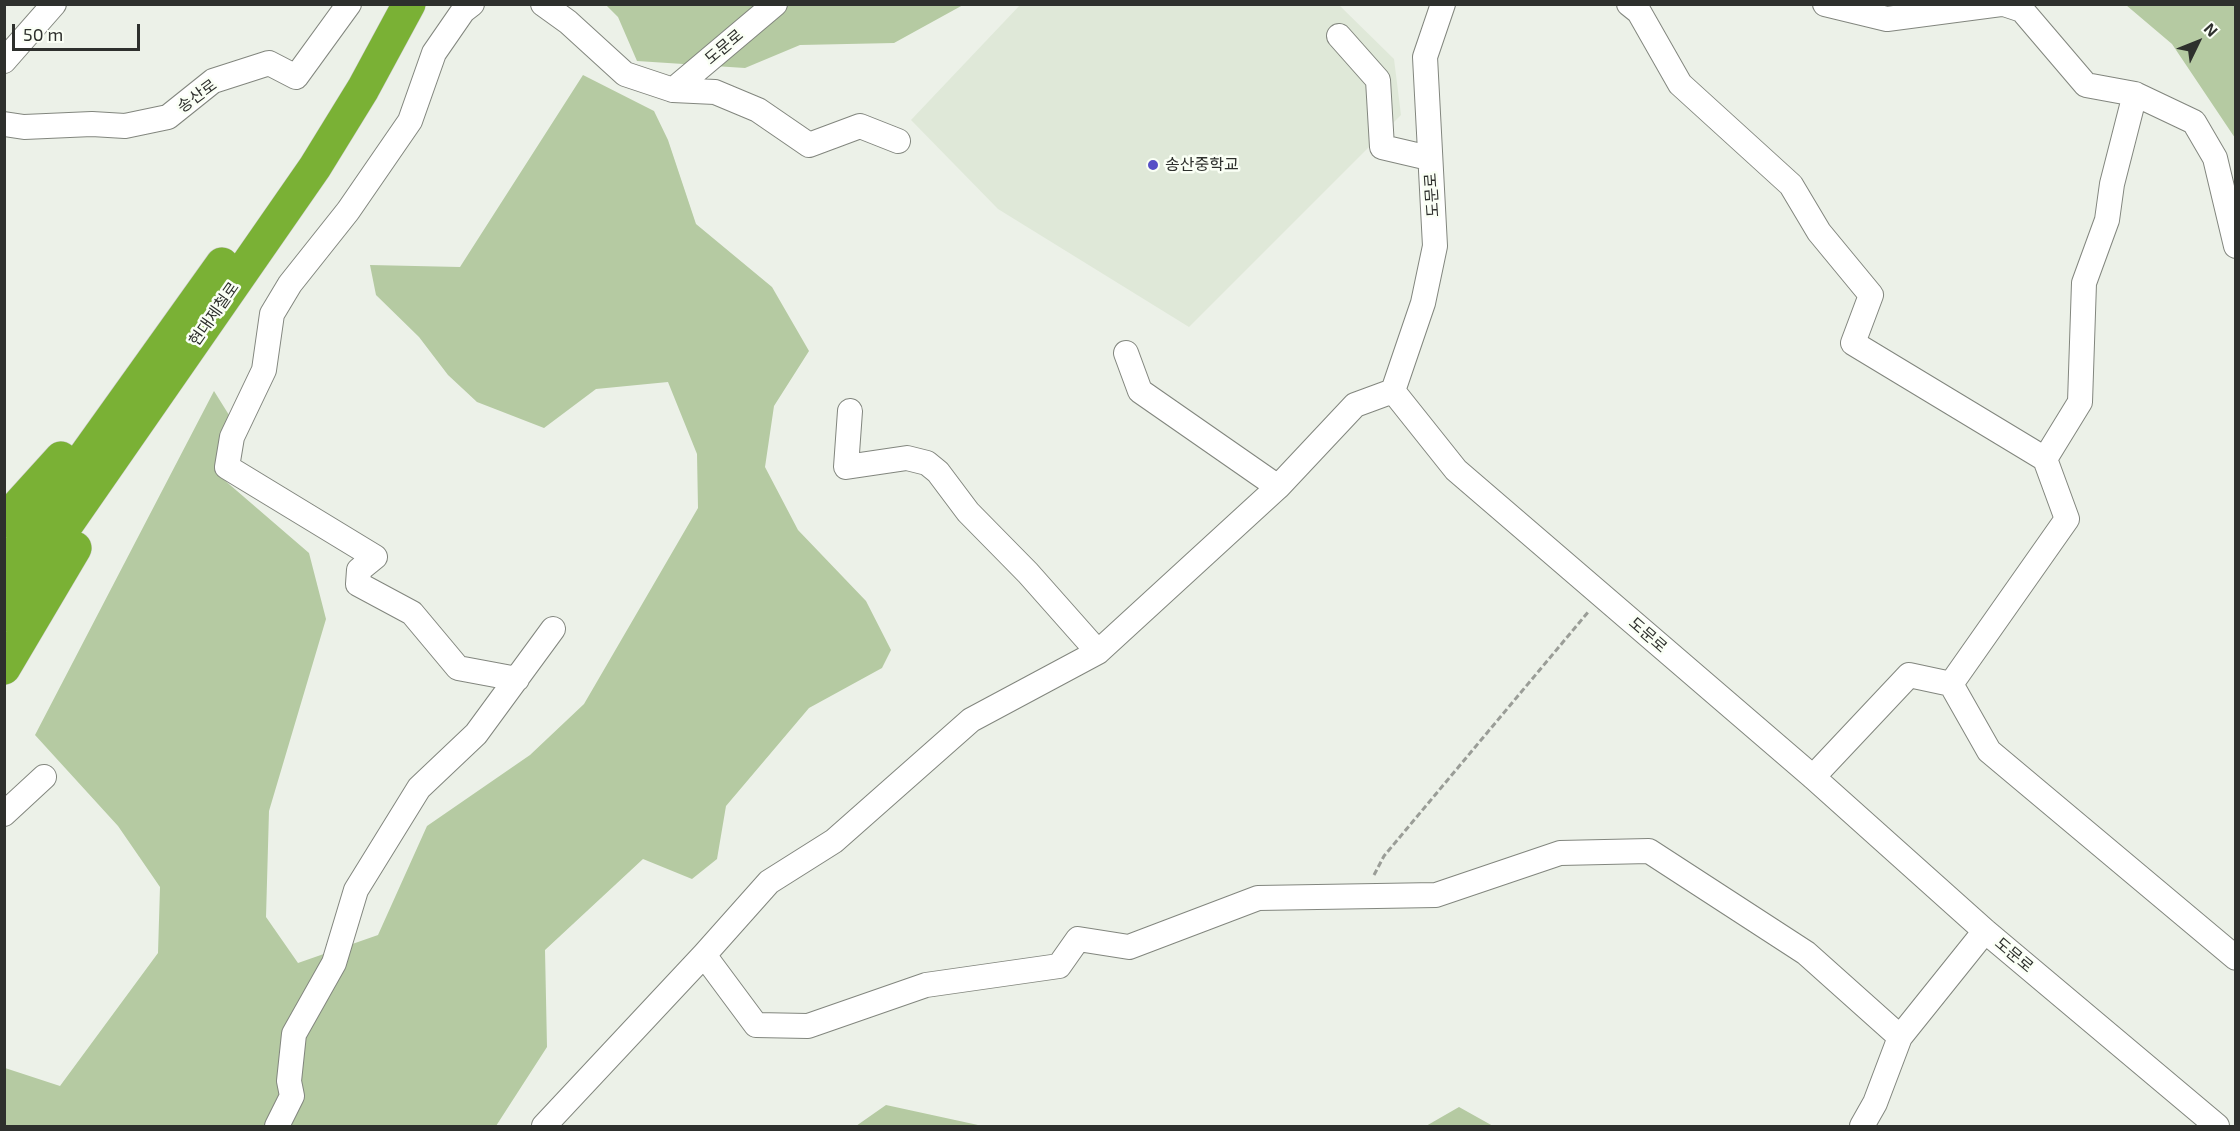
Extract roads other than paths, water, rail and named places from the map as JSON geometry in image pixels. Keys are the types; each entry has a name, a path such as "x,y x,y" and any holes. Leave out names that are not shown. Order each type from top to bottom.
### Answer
{"highway":[{"name":"현대제철로","path":"4,615 190,329 316,128 387,4"},
{"name":"현대제철로","path":"4,568 315,167 363,89 409,4"},
{"path":"4,521 190,329"},
{"path":"4,668 190,329"}],"street":[{"path":"4,61 54,4"},
{"name":"송산로","path":"4,124 24,127 92,124 125,126 168,117 213,81 269,63 296,77 349,4"},
{"path":"472,4 464,11 434,53 410,121 348,211 290,284 272,314 264,370 232,437 227,467 375,557 359,570 357,584 412,613 458,668 518,678"},
{"path":"543,4 568,22 624,74 674,90 715,92 758,110 809,145 860,126 898,141"},
{"name":"도문로","path":"674,90 775,4"},
{"name":"도문로","path":"1443,4 1425,57 1436,246 1423,303 1393,391 1456,470 1814,777 1985,931 2217,1126"},
{"path":"1629,4 1639,12 1680,84 1791,185 1819,232 1871,295 1853,343 2045,459 2067,519 1951,684"},
{"path":"1825,4 1887,19 2002,4 2022,10 2086,85 2135,94 2194,122 2215,158 2235,246"},
{"path":"1339,36 1378,80 1382,147 1430,158"},
{"path":"2045,459 2080,402 2084,283 2106,220 2112,184 2135,94"},
{"path":"1126,353 1140,392 1278,487"},
{"path":"544,1126 769,882 834,841 971,720 1098,652 1278,487 1355,405 1393,391"},
{"path":"850,411 846,467 907,458 927,464 938,472 968,512 1028,573 1098,652"},
{"path":"277,1126 292,1096 289,1081 294,1034 334,963 356,890 419,788 476,734 553,629"},
{"path":"1814,777 1910,675 1951,684 1989,751 2235,958"},
{"path":"4,814 44,777"},
{"path":"704,955 756,1025 808,1026 926,985 1059,966 1078,939 1129,947 1258,898 1436,895 1560,853 1649,851 1806,953 1900,1037"},
{"path":"1862,1126 1875,1103 1900,1037 1985,931"}],"place":[{"name":"송산중학교","path":"1153,165"}]}
